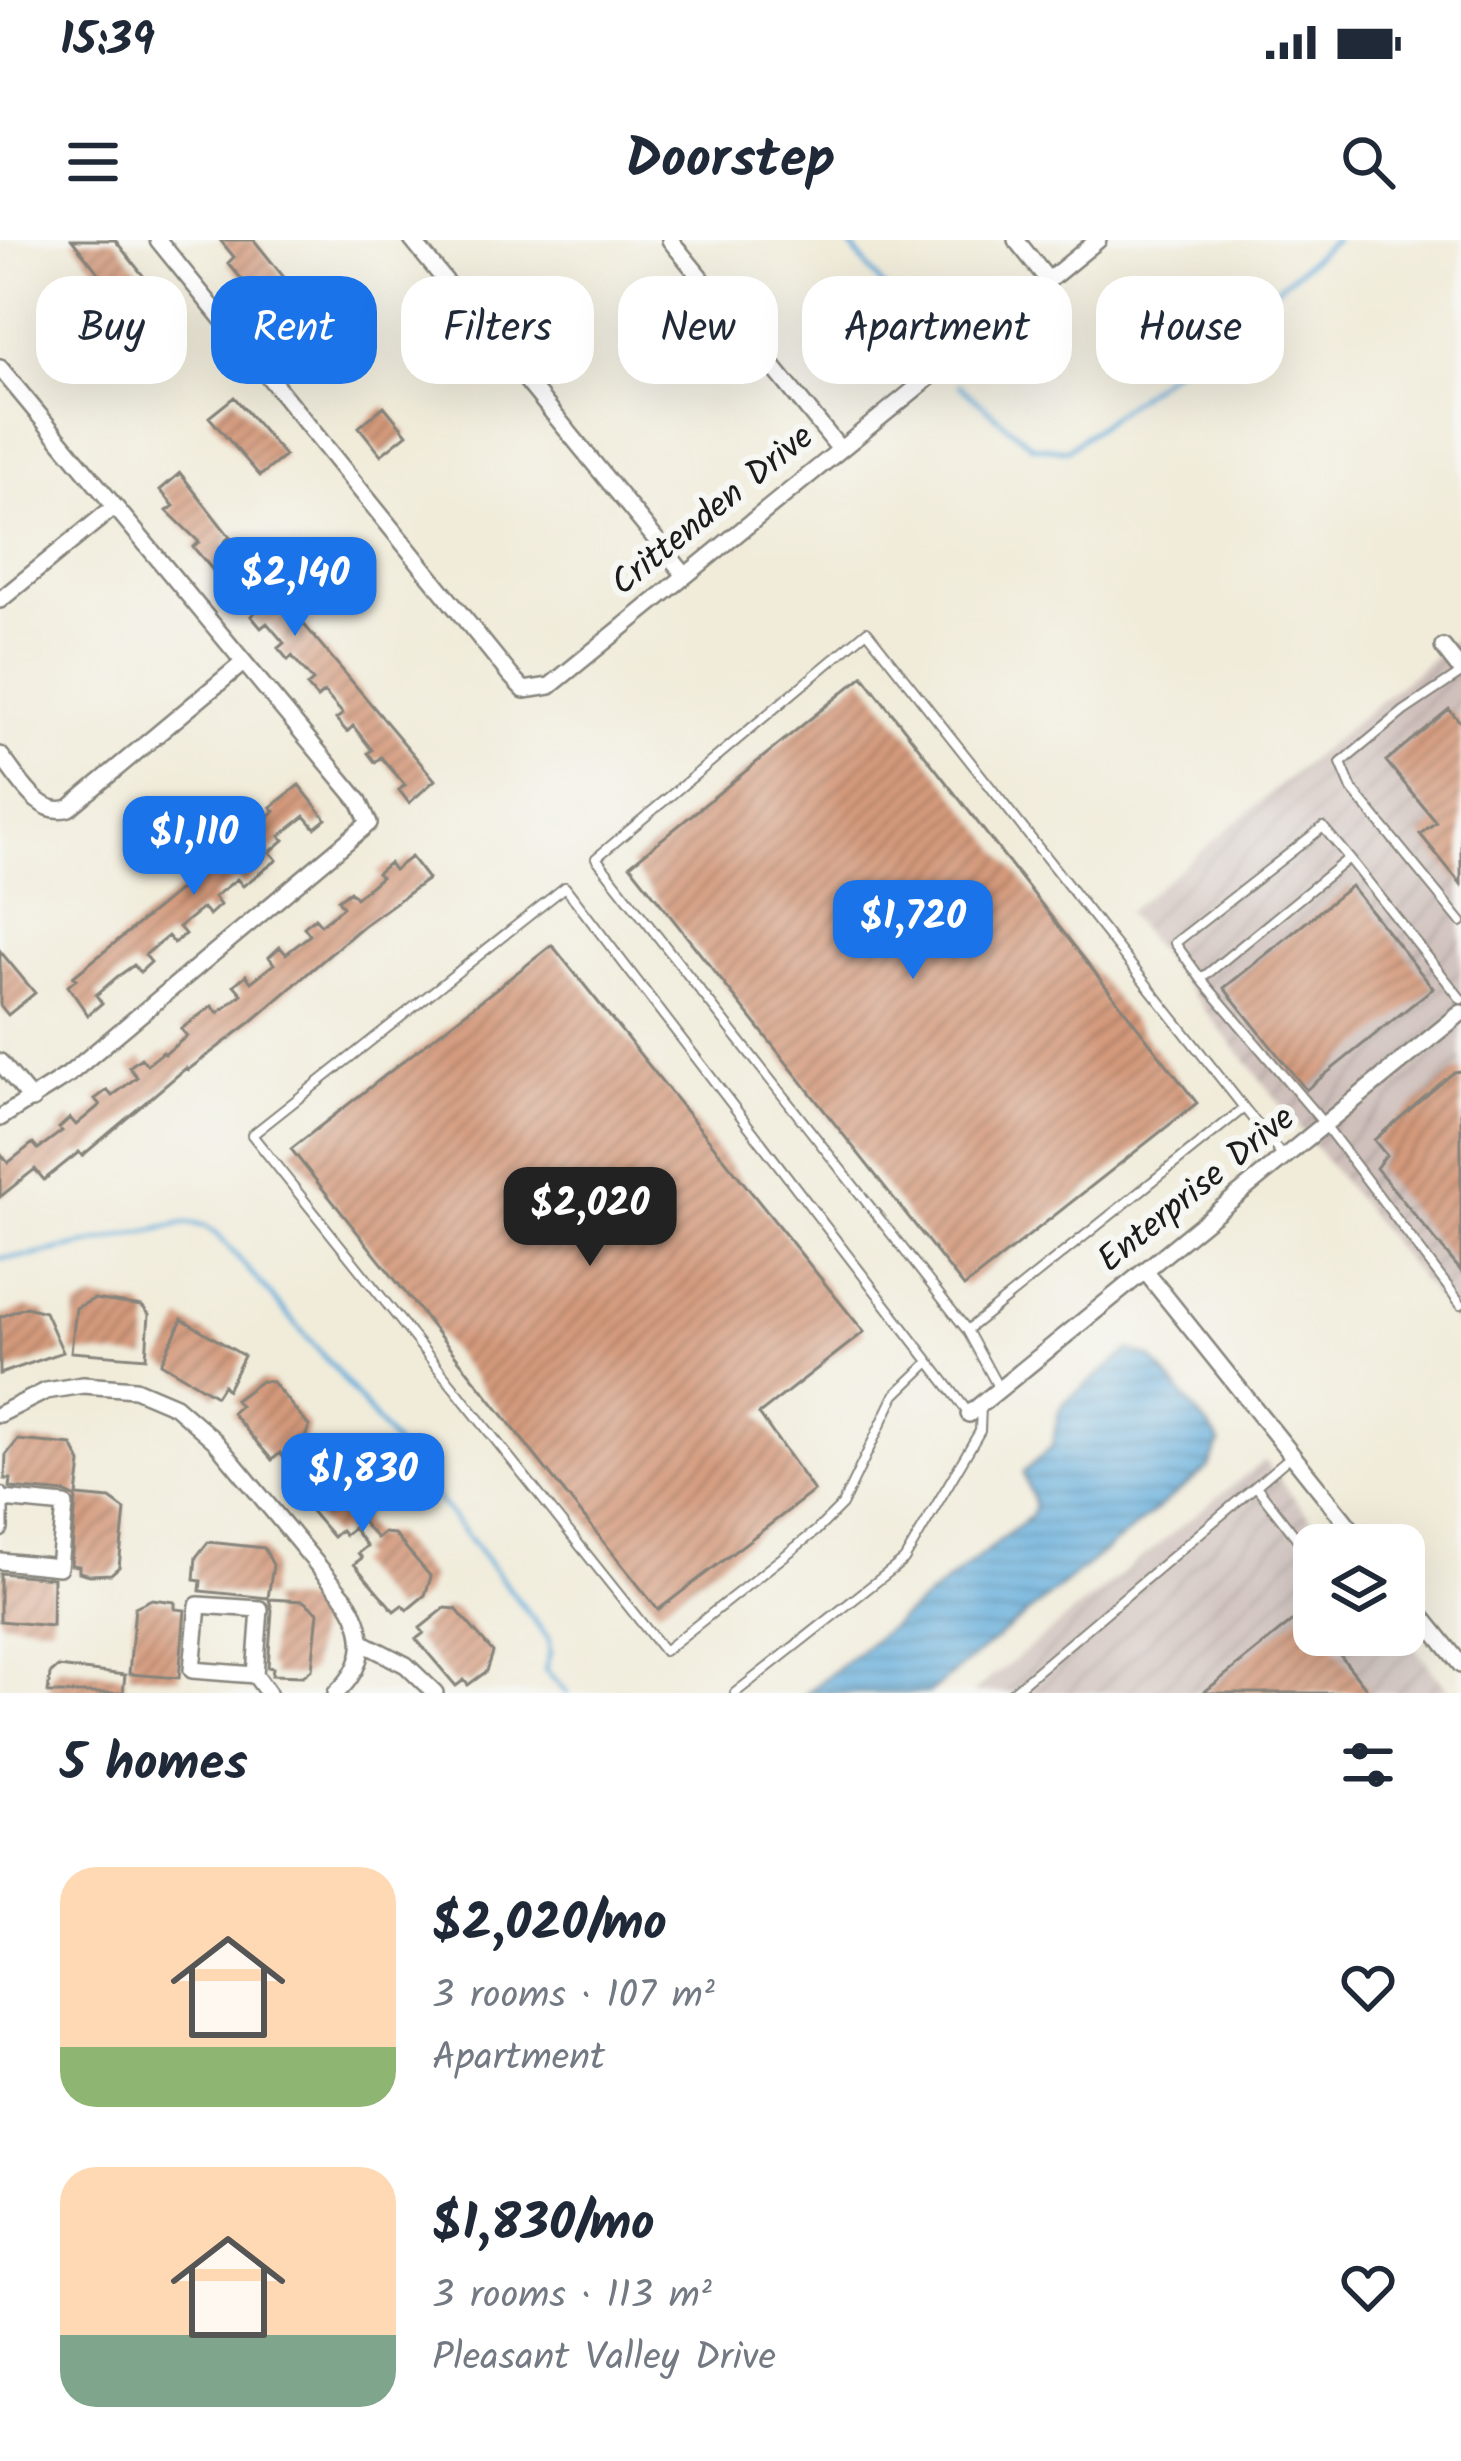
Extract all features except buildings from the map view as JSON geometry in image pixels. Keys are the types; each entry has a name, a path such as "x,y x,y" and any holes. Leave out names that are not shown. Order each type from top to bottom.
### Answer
{"street":[{"name":"Crittenden Drive","path":"158,240 524,690 550,686 919,384"},
{"path":"412,240 684,574"},
{"path":"670,240 839,448"},
{"path":"1016,240 1045,276"},
{"name":"Crittenden Drive","path":"1053,276 1098,240"},
{"path":"0,368 359,801 369,823 68,1076 0,1118"},
{"path":"0,600 114,507"},
{"path":"1443,647 1461,670"},
{"path":"0,755 40,803 55,811 78,802 243,663"},
{"name":"Enterprise Drive","path":"975,1409 1461,1013"},
{"path":"0,1062 32,1100"},
{"path":"1145,1271 1347,1524"},
{"path":"0,1414 46,1391 99,1385 144,1392 196,1421 351,1606 363,1643 358,1665 336,1693"},
{"path":"0,1529 1,1497 65,1505 59,1567 0,1561"},
{"path":"255,1675 192,1670 198,1605 260,1609 255,1675 268,1693"},
{"path":"1425,1620 1461,1665"},
{"path":"363,1643 406,1665 435,1693"}],"lane":[{"path":"999,1389 967,1330 596,858 866,632 1284,1158"},
{"path":"1461,670 1341,763 1352,789 1461,922"},
{"path":"1461,999 1323,827 1175,943 1325,1125 1461,1304"},
{"path":"1201,979 1349,858"},
{"path":"735,1693 904,1560 980,1431 975,1409 928,1363 565,887 252,1135 664,1651 817,1531 842,1504 895,1395 928,1363"},
{"path":"967,1330 1244,1108"},
{"path":"1011,1693 1292,1455"},
{"path":"1256,1486 1293,1533"}],"shaded area":[{"path":"1461,634 1461,1329 1127,913"},
{"path":"1264,1460 1315,1524 1293,1524 1293,1656 1422,1656 1451,1693 973,1693"}],"water":[{"path":"1130,1350 1152,1358 1220,1443 1208,1468 929,1693 806,1693 1031,1516 1035,1506 1023,1473 1052,1446 1059,1411"}],"waterway":[{"path":"846,240 875,276"},
{"path":"959,385 1032,446 1067,450 1226,330 1335,240"},
{"path":"0,1258 186,1223 205,1226 219,1236 341,1376 548,1638 545,1670 567,1693"}]}
